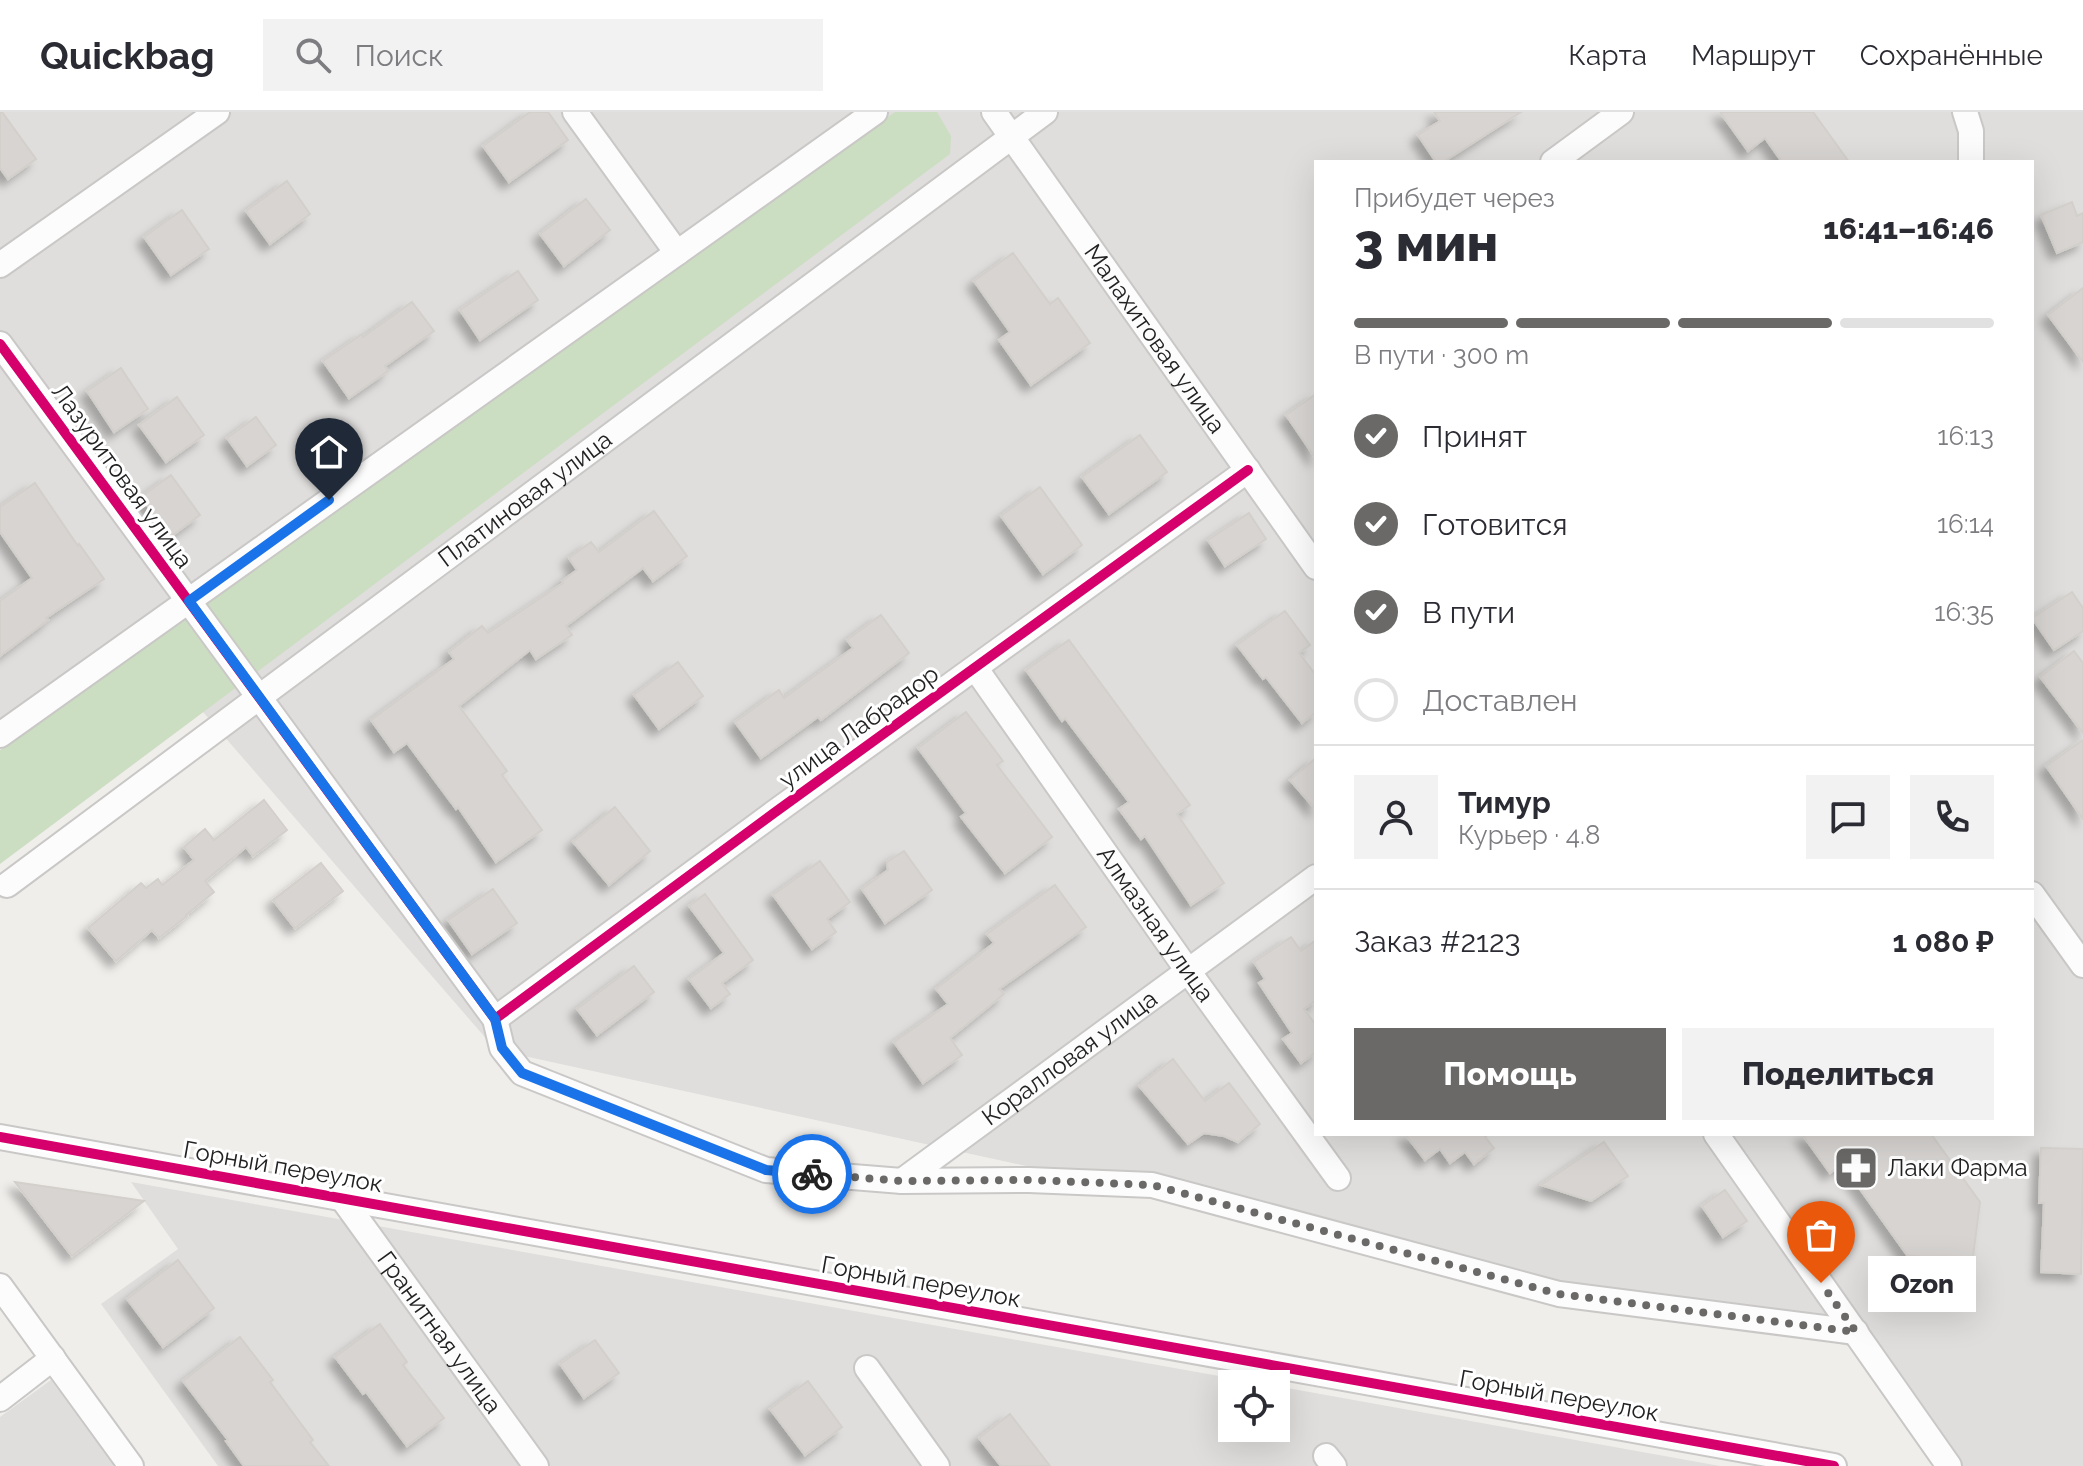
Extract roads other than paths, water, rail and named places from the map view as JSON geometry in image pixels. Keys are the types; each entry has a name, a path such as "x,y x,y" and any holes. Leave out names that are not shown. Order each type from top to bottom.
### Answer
{"street":[{"path":"0,265 217,112"},
{"path":"575,112 677,253"},
{"path":"0,735 875,112"},
{"name":"Малахитовая улица","path":"994,112 1314,564"},
{"name":"Платиновая улица","path":"7,885 1045,112"},
{"path":"1556,160 1621,112"},
{"path":"1965,112 1971,131 1971,160"},
{"name":"Лазуритовая улица","path":"0,344 495,1019 502,1048 522,1073 766,1170 902,1181 1029,1180 1152,1185 1559,1294 1856,1332"},
{"name":"улица Лабрадор","path":"495,1019 1248,470"},
{"name":"Алмазная улица","path":"976,669 1338,1178"},
{"name":"Коралловая улица","path":"902,1181 1314,878"},
{"path":"2034,897 2083,965"},
{"path":"1717,1136 1949,1466"},
{"name":"Горный переулок","path":"0,1137 1834,1466"},
{"name":"Гранитная улица","path":"342,1198 536,1466"},
{"path":"0,1286 131,1466"},
{"path":"0,1399 53,1358"},
{"path":"867,1368 937,1466"}],"place":[{"name":"Лаки Фарма","path":"1856,1168"},
{"name":"Ozon","path":"1821,1283"}]}
